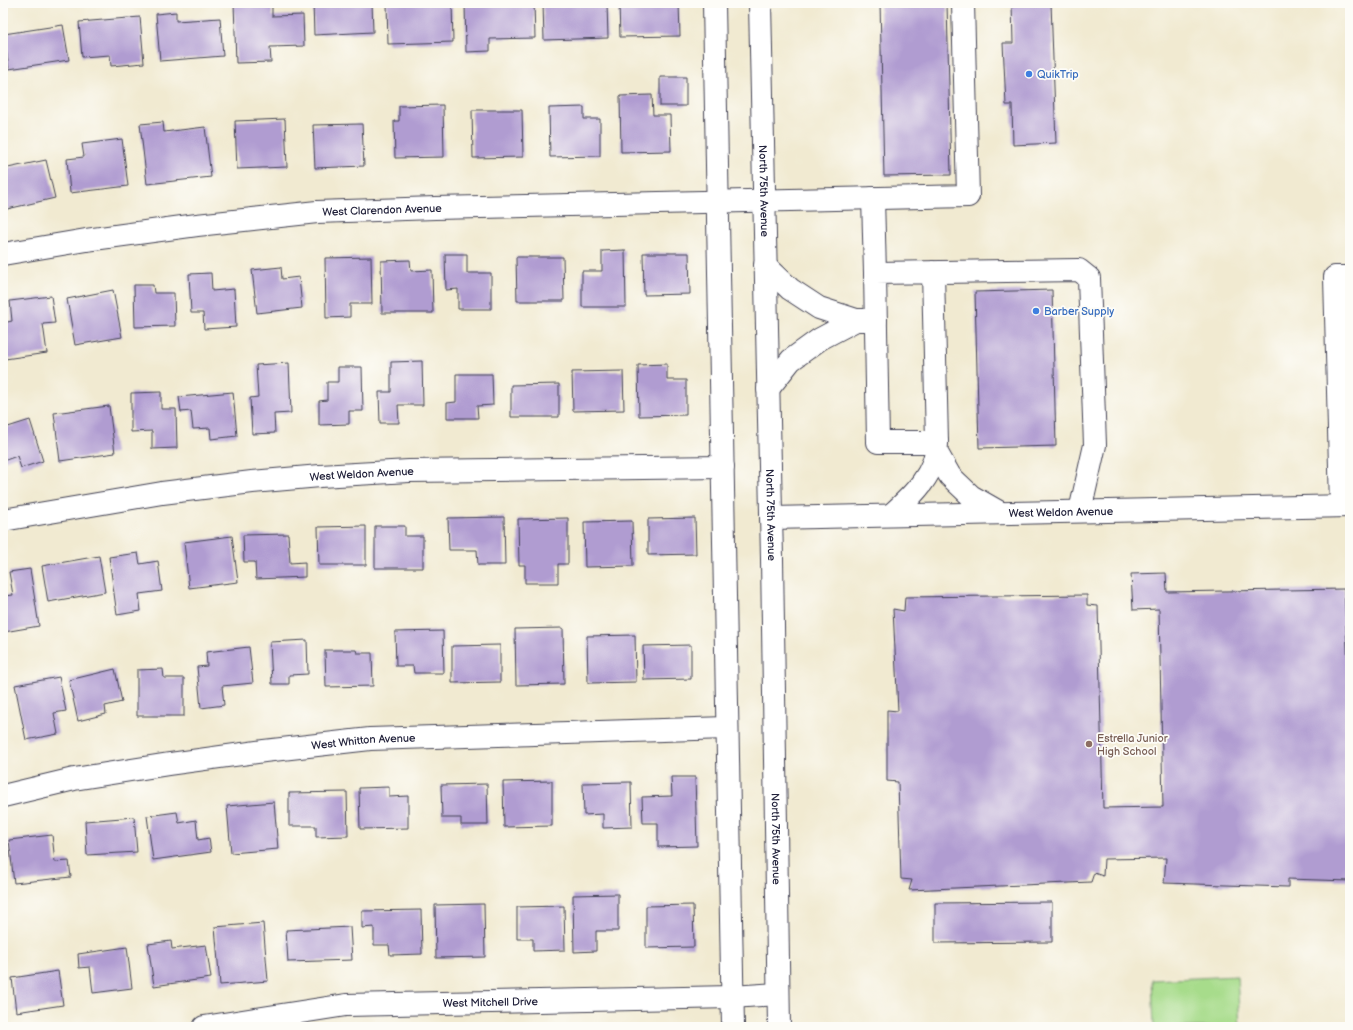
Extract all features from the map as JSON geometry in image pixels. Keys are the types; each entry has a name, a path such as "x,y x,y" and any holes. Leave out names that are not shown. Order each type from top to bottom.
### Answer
{"street":[{"path":"714,3 733,1027"},
{"name":"North 75th Avenue","path":"760,3 771,518 779,1027"},
{"name":"West Clarendon Avenue","path":"3,254 102,237 317,212 968,196 964,3"},
{"path":"873,198 875,273 866,320 878,442 937,447"},
{"path":"765,265 790,289 819,308 866,320"},
{"path":"875,273 1079,270 1089,278 1095,445 1080,511"},
{"path":"891,515 912,497 928,475 937,447 933,272"},
{"path":"1346,506 1335,277 1350,277"},
{"path":"768,389 791,360 820,339 866,320"},
{"path":"937,447 950,476 971,496 1000,513"},
{"name":"West Weldon Avenue","path":"3,520 162,492 320,476 416,471 723,466"},
{"name":"West Weldon Avenue","path":"771,518 1346,506"},
{"name":"West Whitton Avenue","path":"3,796 74,779 162,765 264,750 370,739 727,728"},
{"name":"West Mitchell Drive","path":"204,1027 346,1005 732,997 778,994"}],"green space":[{"path":"1237,976 1240,1027 1154,1027 1152,980"}],"building":[{"path":"234,3 272,3 272,16 303,15 304,46 270,47 271,62 236,63"},
{"path":"313,3 372,3 373,32 314,35"},
{"path":"387,3 452,3 453,42 388,44"},
{"path":"465,3 534,3 535,38 490,39 490,51 466,52"},
{"path":"543,3 607,3 608,38 544,40"},
{"path":"619,3 679,3 680,36 620,37"},
{"path":"880,3 947,3 951,175 884,176"},
{"name":"QuikTrip","path":"1012,3 1051,3 1056,143 1013,145 1012,105 1006,105 1003,43 1013,43"},
{"path":"176,12 176,21 220,18 223,56 160,61 156,14"},
{"path":"140,17 144,63 111,66 110,55 82,57 79,22"},
{"path":"63,25 69,60 9,69 4,34"},
{"path":"660,77 686,77 686,106 660,106"},
{"path":"652,95 653,115 670,115 671,151 621,152 620,96"},
{"path":"443,105 444,157 395,158 394,121 399,121 399,106"},
{"path":"584,107 584,119 600,119 600,156 550,157 549,108"},
{"path":"472,110 522,110 523,157 473,158"},
{"path":"285,119 287,167 237,169 235,121"},
{"path":"163,122 164,132 205,127 211,177 147,184 140,124"},
{"path":"362,124 364,166 315,168 313,125"},
{"path":"122,139 128,186 70,193 67,159 84,157 82,144"},
{"path":"46,160 55,198 3,210 3,169"},
{"path":"625,250 626,307 582,307 582,271 602,271 602,251"},
{"path":"643,253 689,253 690,294 644,295"},
{"path":"445,254 467,254 467,273 491,273 491,309 458,309 458,289 446,290"},
{"path":"371,257 372,304 350,304 350,317 326,318 325,258"},
{"path":"516,257 563,257 564,301 517,301"},
{"path":"410,260 411,271 432,270 433,313 382,313 381,261"},
{"path":"281,267 282,279 299,277 302,308 257,313 252,270"},
{"path":"211,273 212,291 234,289 236,327 204,329 203,313 191,313 189,274"},
{"path":"134,285 153,285 154,293 174,293 175,326 135,327"},
{"path":"113,290 122,337 75,345 67,299"},
{"path":"1052,290 1056,446 979,448 975,292"},
{"path":"51,296 55,323 43,324 47,353 5,359 3,323 12,321 10,301"},
{"path":"422,361 423,405 398,405 399,423 380,423 379,392 391,392 391,362"},
{"path":"289,363 291,413 274,414 275,433 252,434 250,398 258,397 256,365"},
{"path":"667,364 667,380 686,380 686,415 639,416 638,365"},
{"path":"338,367 362,367 363,411 349,411 349,424 319,425 319,401 327,400 327,382 338,382"},
{"path":"623,371 624,410 573,411 572,372"},
{"path":"456,374 492,374 493,405 477,406 478,418 447,418 447,403 456,402"},
{"path":"559,384 559,417 511,417 511,385"},
{"path":"161,392 161,409 176,409 177,448 152,449 152,431 131,432 131,393"},
{"path":"233,392 237,436 211,439 210,428 193,429 191,411 181,412 179,397"},
{"path":"109,406 115,453 60,461 54,413"},
{"path":"3,414 8,427 30,420 43,461 21,468 17,456 3,461"},
{"path":"504,517 505,565 478,565 477,550 449,550 448,518"},
{"path":"568,518 568,564 558,564 558,583 525,583 525,565 519,565 518,519"},
{"path":"695,518 696,554 648,555 648,519"},
{"path":"632,521 633,566 585,567 584,522"},
{"path":"366,526 366,565 319,565 318,527"},
{"path":"375,526 405,526 405,536 423,536 423,568 375,568"},
{"path":"288,534 290,563 305,562 305,577 256,579 255,562 244,562 243,535"},
{"path":"232,536 238,582 189,588 184,542"},
{"path":"138,553 140,564 158,561 162,591 139,594 141,611 117,615 109,557"},
{"path":"99,556 105,592 48,602 42,566"},
{"path":"30,569 39,626 4,632 3,596 13,595 9,572"},
{"path":"1166,573 1167,592 1344,589 1350,707 1350,881 1288,879 1288,887 1164,883 1166,858 1104,859 1103,876 1094,873 1091,882 909,890 912,880 901,879 898,782 887,781 887,710 898,711 893,609 904,611 905,597 1087,595 1087,605 1098,606 1103,808 1163,807 1159,609 1133,610 1131,574"},
{"path":"563,628 564,684 516,685 515,629"},
{"path":"443,631 444,673 414,673 413,666 396,666 395,632"},
{"path":"635,635 636,682 588,683 587,636"},
{"path":"307,640 308,674 289,675 289,684 272,684 270,642"},
{"path":"500,645 500,682 452,683 452,646"},
{"path":"691,645 691,679 644,680 643,646"},
{"path":"249,647 253,683 222,686 224,705 201,708 197,667 207,666 206,652"},
{"path":"325,650 356,650 357,653 372,653 373,686 326,687"},
{"path":"115,669 122,702 105,706 106,714 78,721 69,680"},
{"path":"163,669 164,678 184,678 184,716 137,716 137,670"},
{"path":"59,677 66,711 54,713 58,734 26,740 15,685"},
{"path":"671,777 695,777 697,846 658,847 658,823 643,823 642,797 672,796"},
{"path":"552,781 552,826 504,827 503,782"},
{"path":"631,782 632,827 603,828 603,814 584,815 583,783"},
{"path":"487,784 488,825 461,825 461,818 442,818 441,785"},
{"path":"389,787 389,797 408,796 408,828 360,829 359,788"},
{"path":"347,792 348,836 316,837 316,826 289,826 289,793"},
{"path":"274,802 278,849 231,853 227,806"},
{"path":"177,812 179,823 196,820 198,840 209,838 211,852 153,860 147,816"},
{"path":"134,817 137,852 87,855 85,821"},
{"path":"52,835 55,862 69,861 71,877 14,883 9,840"},
{"path":"618,894 618,931 596,931 596,951 574,952 573,895"},
{"path":"1052,902 1052,942 935,943 935,903"},
{"path":"484,904 485,957 436,958 435,905"},
{"path":"693,905 694,947 646,948 646,906"},
{"path":"564,906 565,950 533,951 533,939 517,939 517,907"},
{"path":"421,910 422,954 390,955 389,945 374,945 374,927 362,928 362,911"},
{"path":"263,923 268,981 220,985 215,927"},
{"path":"350,927 352,960 288,962 286,930"},
{"path":"171,941 172,949 206,945 211,978 154,986 148,944"},
{"path":"127,947 132,988 93,993 90,967 79,968 78,954"},
{"path":"58,971 63,1005 16,1012 12,978"}],"place":[{"name":"QuikTrip","path":"1029,74"},
{"name":"Barber Supply","path":"1036,311"},
{"name":"Estrella Junior High School","path":"1089,744"}]}
